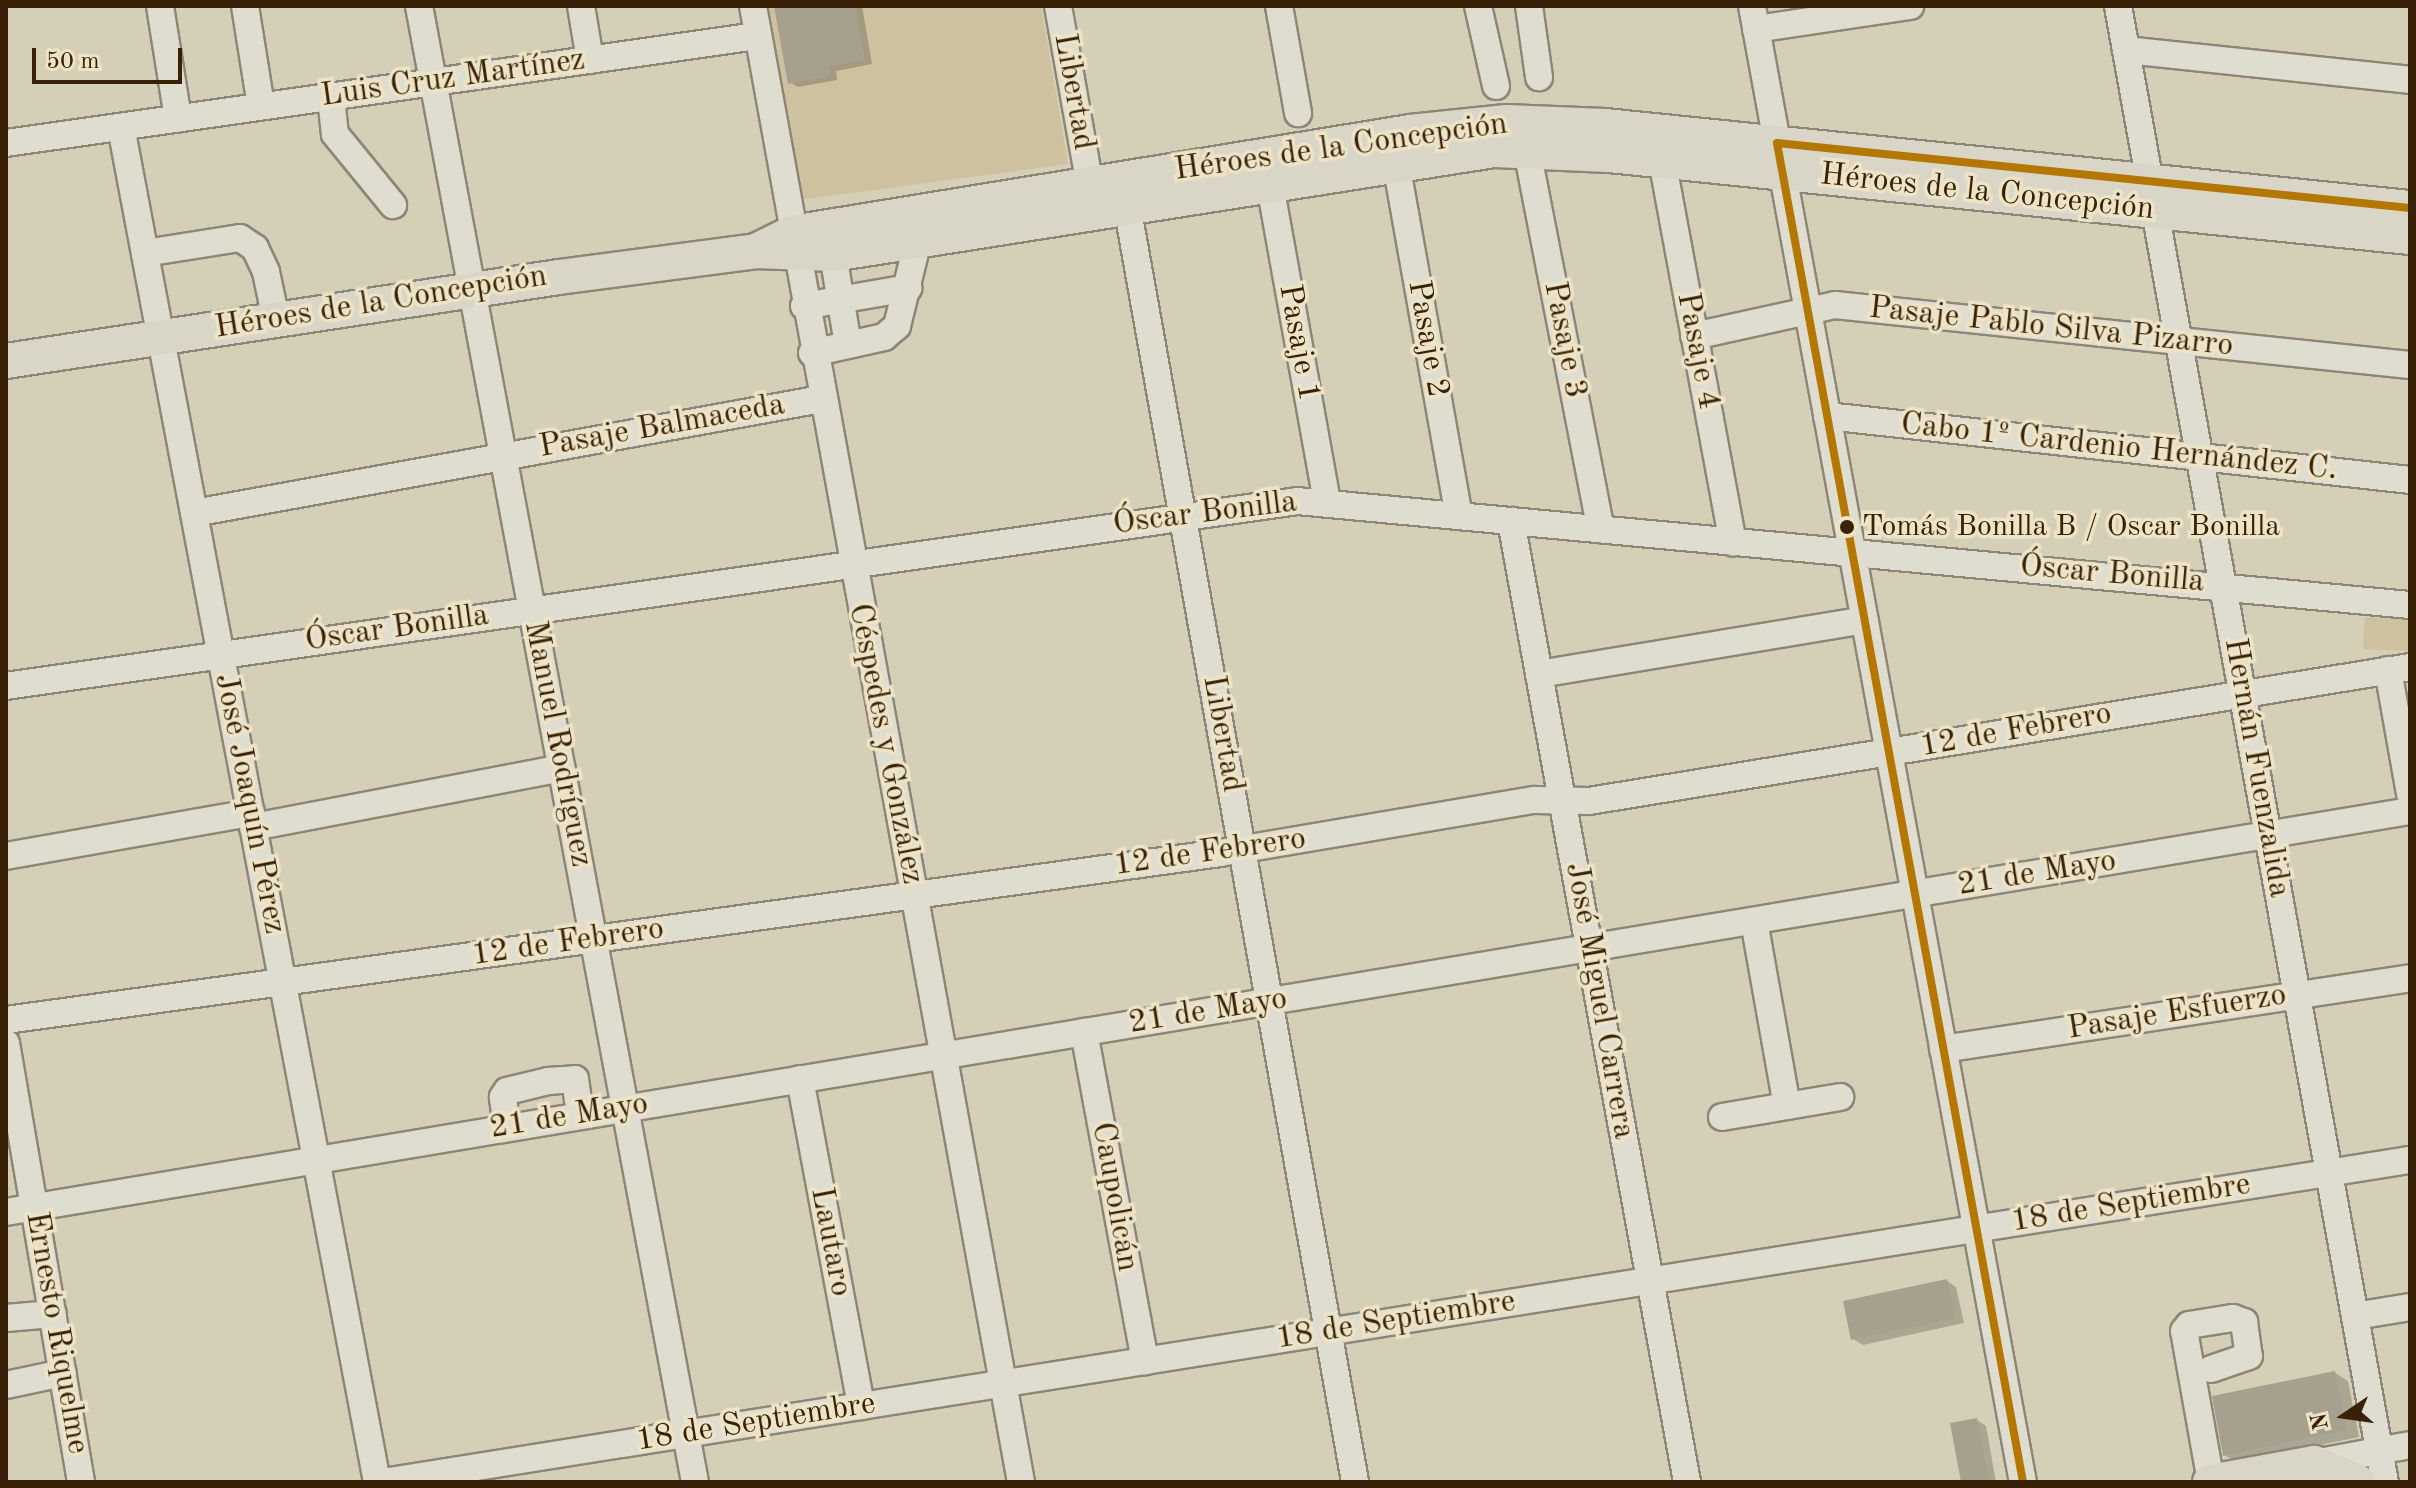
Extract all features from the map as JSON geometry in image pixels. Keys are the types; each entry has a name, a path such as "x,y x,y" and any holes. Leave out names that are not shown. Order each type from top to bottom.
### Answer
{"main road":[{"name":"Héroes de la Concepción","path":"794,245 833,254 921,227 1090,185 1474,124 1572,123 1780,158 2152,196 2410,208"},
{"name":"Héroes de la Concepción","path":"6,361 472,288 921,227 1128,211 1396,163 1527,150 1662,160 1780,158"},
{"name":"Héroes de la Concepción","path":"2152,196 2410,237"},
{"path":"2210,1482 2314,1463 2358,1482"}],"street":[{"path":"160,6 178,119"},
{"path":"245,6 261,106"},
{"name":"Manuel Rodríguez","path":"419,6 695,1482"},
{"path":"581,6 590,60"},
{"name":"Céspedes y González","path":"753,6 812,353 1021,1482"},
{"name":"Libertad","path":"1058,6 1090,185 1128,211 1355,1482"},
{"path":"1279,6 1298,113"},
{"path":"1478,6 1496,86"},
{"path":"1529,6 1539,77"},
{"path":"1910,6 1754,17 2023,1482"},
{"name":"Hernán Fuenzalida","path":"2118,6 2385,1482"},
{"name":"Luis Cruz Martínez","path":"6,143 757,36"},
{"path":"2126,50 2410,80"},
{"path":"331,97 335,134 393,205"},
{"name":"José Joaquín Pérez","path":"121,127 380,1482"},
{"name":"Pasaje 3","path":"1527,150 1601,529"},
{"name":"Pasaje 4","path":"1662,160 1733,542"},
{"name":"Pasaje 2","path":"1396,163 1459,515"},
{"name":"Pasaje 1","path":"1270,185 1327,501"},
{"path":"812,353 890,333 900,319 921,227"},
{"path":"145,253 240,238 255,248 276,319"},
{"path":"833,254 848,345"},
{"path":"804,306 908,288"},
{"name":"Pasaje Pablo Silva Pizarro","path":"1694,336 1835,305 2410,365"},
{"name":"Pasaje Balmaceda","path":"194,513 503,454 821,399"},
{"name":"Cabo 1º Cardenio Hernández C.","path":"1827,416 2410,480"},
{"name":"Óscar Bonilla","path":"6,686 1183,515 1327,501 1852,554 2222,585 2410,605"},
{"name":"José Miguel Carrera","path":"1511,521 1687,1482"},
{"path":"1539,674 1865,620"},
{"path":"2399,668 2410,794"},
{"name":"12 de Febrero","path":"6,1020 1243,849 1535,800 1589,801 2399,668"},
{"path":"6,856 252,820 561,768"},
{"name":"21 de Mayo","path":"6,1212 2410,811"},
{"path":"1754,921 1787,1106"},
{"name":"Pasaje Esfuerzo","path":"1945,1058 2298,1003 2410,978"},
{"name":"Pasaje Esfuerzo","path":"2298,1003 2410,994"},
{"name":"Caupolicán","path":"1084,1032 1145,1361"},
{"name":"Ernesto Riquelme","path":"6,1043 81,1482"},
{"path":"507,1127 503,1097 507,1091 620,1073"},
{"path":"575,1079 580,1115"},
{"name":"Lautaro","path":"800,1079 861,1406"},
{"path":"1722,1117 1840,1097"},
{"name":"18 de Septiembre","path":"380,1482 2410,1160"},
{"path":"2355,1316 2410,1307"},
{"path":"6,1318 53,1314"},
{"path":"2210,1482 2184,1331 2189,1325 2233,1318 2244,1322 2249,1356 2211,1369"},
{"path":"6,1385 63,1373"},
{"path":"2314,1463 2410,1445"}],"shaded area":[{"path":"761,6 1041,6 1068,164 791,201"},
{"path":"2365,617 2410,620 2410,651 2363,649"}],"building":[{"path":"774,6 855,6 865,60 829,67 830,76 788,84"},
{"path":"1947,1279 1955,1318 1851,1340 1843,1301"},
{"path":"2335,1371 2347,1430 2223,1456 2212,1396"},
{"path":"1977,1418 1989,1482 1961,1482 1950,1423"}],"transit line":[{"path":"2023,1482 1777,143 2410,208"}],"place":[{"name":"Tomás Bonilla B / Oscar Bonilla","path":"1847,527"}]}
